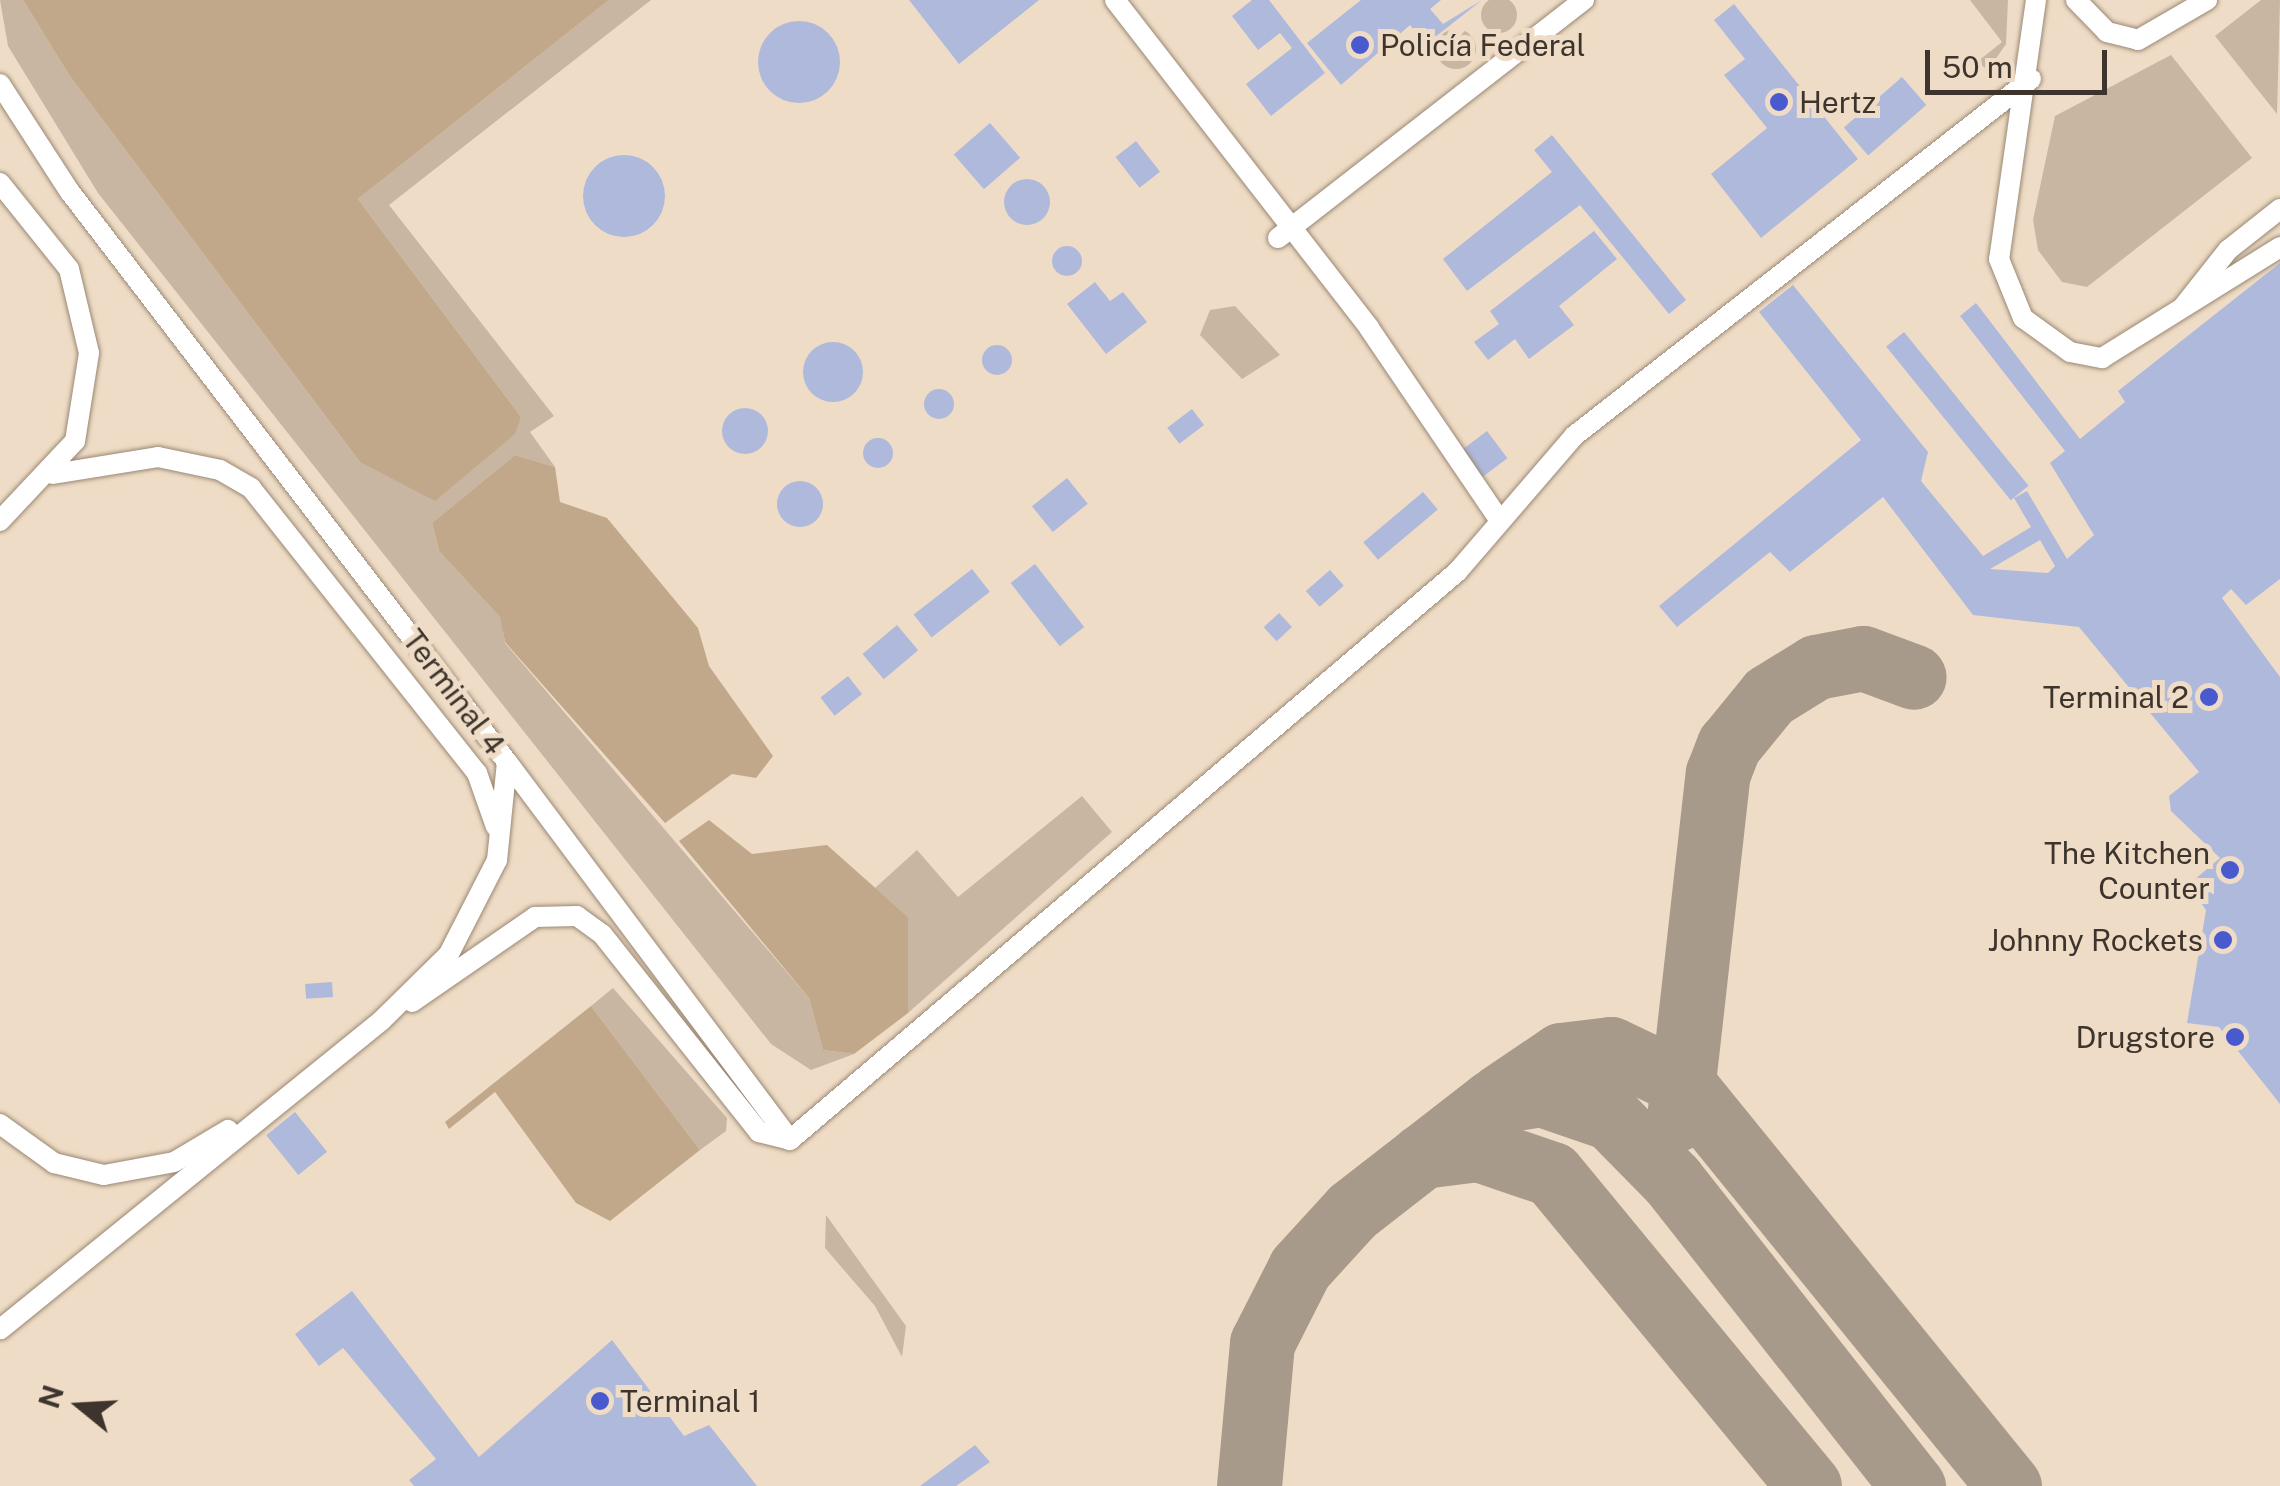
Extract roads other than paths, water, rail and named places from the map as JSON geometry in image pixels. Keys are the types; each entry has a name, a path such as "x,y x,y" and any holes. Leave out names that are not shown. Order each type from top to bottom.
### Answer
{"street":[{"path":"1114,0 1497,516"},
{"path":"1285,232 1584,0"},
{"path":"2036,0 2030,79 1999,259 2023,318 2070,352 2102,358 2280,247"},
{"path":"2076,0 2107,32 2138,40 2207,0"},
{"path":"790,1140 1458,571 1497,516 1574,436 2030,79"},
{"name":"Terminal 4","path":"0,84 70,192 507,762 497,860 470,926 381,1021 268,1107 0,1328"},
{"path":"0,183 59,254 82,309 86,401 53,474 0,520"},
{"path":"2183,308 2228,250 2280,209"},
{"path":"53,474 158,457 220,470 251,488 477,773 496,815 497,860"},
{"path":"507,762 790,1140"},
{"path":"381,1021 535,917 576,916 602,934 759,1132 790,1140"},
{"path":"0,1124 54,1163 104,1175 174,1162 268,1107"}],"place":[{"name":"Policía Federal","path":"1360,45"},
{"name":"Hertz","path":"1779,102"},
{"name":"Terminal 2","path":"2209,697"},
{"name":"The Kitchen Counter","path":"2230,870"},
{"name":"Johnny Rockets","path":"2223,940"},
{"name":"Drugstore","path":"2235,1037"},
{"name":"Terminal 1","path":"600,1401"}]}
